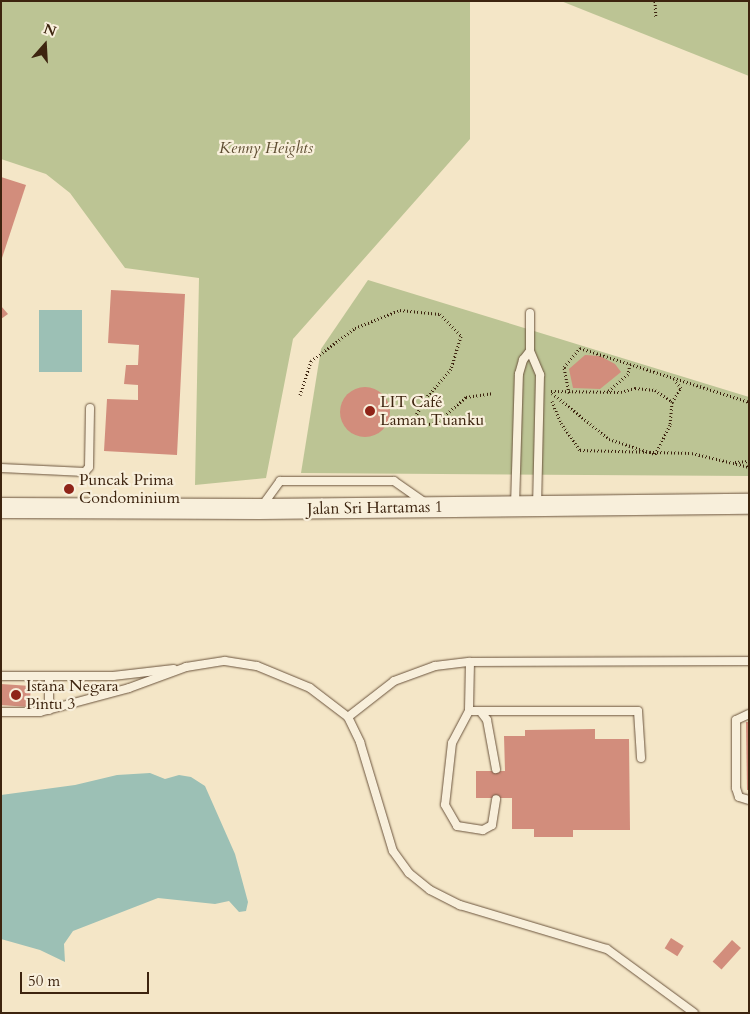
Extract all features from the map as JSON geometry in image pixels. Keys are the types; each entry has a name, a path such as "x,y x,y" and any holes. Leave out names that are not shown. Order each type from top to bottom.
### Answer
{"street":[{"name":"Jalan Sri Hartamas 1","path":"1,508 259,509 749,504"}],"lane":[{"path":"530,313 530,352 540,375 537,507"},
{"path":"515,507 519,374 523,360 530,352"},
{"path":"1,468 85,472 89,467 90,408"},
{"path":"259,509 280,481 394,481 432,508"},
{"path":"1,676 49,678 112,676 225,661 257,666 310,688 348,717 360,742 393,851 416,879 430,890 460,905 607,949 694,1013"},
{"path":"348,717 394,681 435,666 470,662 749,661"},
{"path":"470,662 469,711 452,743 445,805 457,826 483,830 492,825 496,799"},
{"path":"1,712 49,710 130,688 186,667"},
{"path":"49,678 49,710"},
{"path":"469,711 638,711 641,758"},
{"path":"480,712 487,720 496,769"},
{"path":"749,714 736,720 736,788 739,797 749,800"}],"path":[{"path":"655,1 656,18"},
{"path":"300,395 311,361 355,328 400,310 440,314 461,336 451,370 428,394 414,420 415,425 436,423 466,397 494,393"},
{"path":"570,393 564,366 580,348 749,402"},
{"path":"607,392 628,374 630,364"},
{"path":"655,454 670,425 672,402 681,388 674,378"},
{"path":"548,390 570,393 621,392 635,388 655,390 672,402"},
{"path":"548,390 561,423 580,450 655,454 692,453 749,467"},
{"path":"548,390 609,439 655,454"},
{"path":"732,463 749,460"}],"green space":[{"name":"Kenny Heights","path":"1,1 470,1 470,139 293,339 266,478 195,485 199,278 125,268 70,193 46,174 1,159"},
{"path":"561,1 749,1 749,76"},
{"path":"368,280 749,397 749,476 301,473 321,349"}],"water":[{"path":"39,310 82,310 82,372 39,372"},
{"path":"150,773 165,779 179,775 191,777 205,786 235,854 248,902 246,911 239,912 229,901 215,904 158,898 73,931 64,944 65,962 40,950 1,939 1,795 75,785 117,775"}],"building":[{"path":"1,177 26,185 2,258 1,258"},
{"path":"111,290 185,294 177,455 104,451 107,399 138,400 138,385 124,384 126,365 138,365 139,345 108,343"},
{"path":"1,306 8,314 1,319"},
{"path":"585,355 600,356 615,364 621,372 600,389 573,388 569,369"},
{"path":"360,387 370,387 383,394 390,407 390,417 383,430 370,437 360,437 351,433 344,426 340,417 340,407 344,398 351,391"},
{"name":"Istana Negara Pintu 3","path":"1,684 31,686 29,707 1,705"},
{"path":"746,722 749,722 749,790 747,790"},
{"path":"595,729 595,739 629,739 630,830 573,830 573,837 534,837 534,829 512,829 512,798 476,798 476,771 505,771 504,736 525,736 525,730"},
{"path":"671,938 684,946 677,956 665,948"},
{"path":"732,940 741,948 722,970 713,962"}],"place":[{"name":"LIT Café Laman Tuanku","path":"370,411"},
{"name":"Puncak Prima Condominium","path":"69,489"},
{"name":"Istana Negara Pintu 3","path":"16,695"}]}
